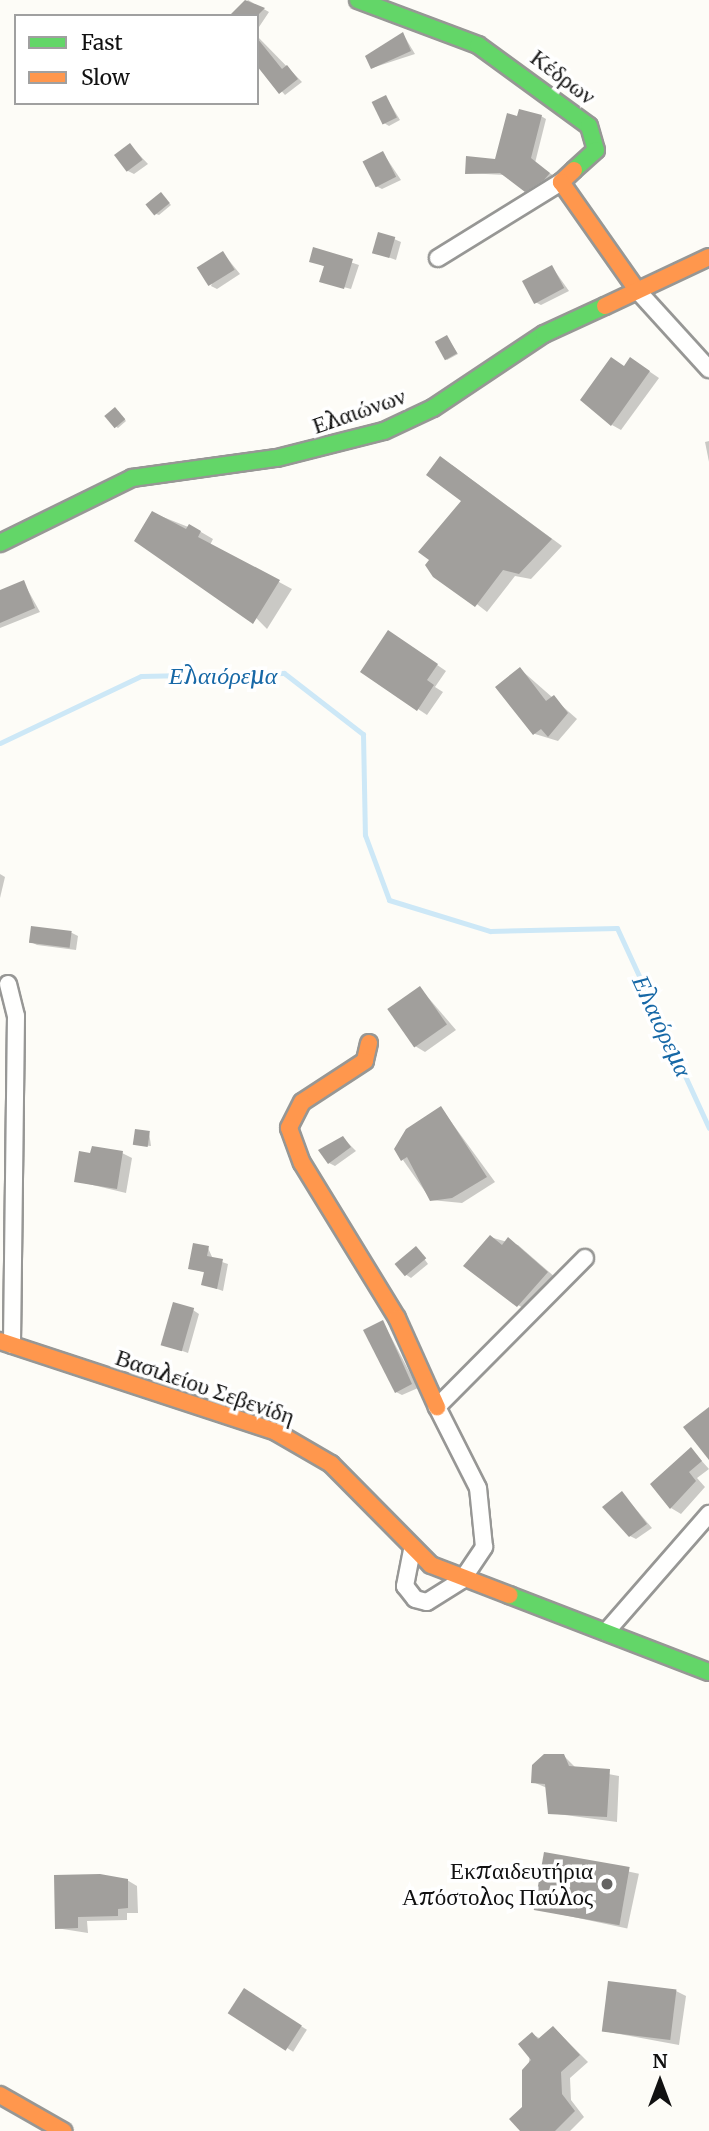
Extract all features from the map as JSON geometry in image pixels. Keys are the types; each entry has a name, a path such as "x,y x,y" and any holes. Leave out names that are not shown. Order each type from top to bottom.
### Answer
{"street":[{"name":"Κέδρων","path":"358,0 478,45 589,126 596,150 561,182"},
{"path":"438,258 561,182 637,290 709,369"},
{"name":"Ελαιώνων","path":"0,543 132,478 277,458 384,431 433,408 544,334 709,257"},
{"path":"6,1343 16,1016 9,984"},
{"path":"369,1043 365,1061 302,1102 289,1128 302,1163 397,1318 437,1408 478,1488 484,1520 484,1547 462,1580 434,1600 415,1599 404,1580 412,1550"},
{"path":"437,1408 584,1258"},
{"name":"Βασιλείου Σεβενίδη","path":"6,1343 290,1438 359,1490 412,1550 462,1580 709,1672"},
{"path":"607,1632 653,1586 709,1514"},
{"path":"0,2095 63,2131"}],"building":[{"path":"245,0 265,8 259,14 231,14"},
{"path":"403,32 411,51 371,69 365,56"},
{"path":"259,40 282,69 287,65 298,79 279,94 259,69"},
{"path":"386,95 397,117 383,124 372,102"},
{"path":"519,109 542,115 531,158 550,173 525,192 500,173 465,174 466,156 495,159 507,113 517,116"},
{"path":"130,143 143,160 127,172 114,155"},
{"path":"383,151 396,177 376,187 363,161"},
{"path":"161,192 170,203 154,215 145,205"},
{"path":"378,232 395,237 389,258 372,253"},
{"path":"313,247 353,259 344,289 319,282 324,266 309,262"},
{"path":"223,251 235,270 208,286 197,267"},
{"path":"552,265 564,288 534,304 522,281"},
{"path":"447,335 457,353 445,360 435,342"},
{"path":"611,357 624,366 630,357 650,371 611,426 580,400"},
{"path":"115,407 125,419 115,428 104,416"},
{"path":"440,456 552,539 519,574 503,570 475,607 433,577 425,565 429,560 418,552 461,501 426,475"},
{"path":"152,511 186,529 189,524 201,531 198,537 280,580 253,624 134,541"},
{"path":"24,580 35,608 0,623 0,590"},
{"path":"388,630 438,664 427,680 434,685 417,711 360,672"},
{"path":"520,667 546,701 554,695 568,713 548,737 541,729 533,735 495,687"},
{"path":"31,926 72,931 70,948 29,943"},
{"path":"420,986 447,1025 414,1047 387,1009"},
{"path":"441,1106 487,1177 452,1198 430,1201 407,1157 401,1161 394,1149 406,1129"},
{"path":"135,1129 150,1131 148,1147 133,1145"},
{"path":"343,1136 351,1147 328,1164 318,1150"},
{"path":"92,1146 123,1151 117,1189 74,1182 79,1151 90,1153"},
{"path":"490,1235 502,1245 508,1237 548,1272 517,1307 463,1266"},
{"path":"193,1243 209,1246 207,1256 223,1259 217,1289 201,1285 204,1272 188,1269"},
{"path":"416,1246 426,1258 405,1276 395,1264"},
{"path":"173,1302 194,1308 182,1351 161,1345"},
{"path":"383,1320 412,1384 395,1393 363,1330"},
{"path":"709,1407 709,1460 683,1427"},
{"path":"691,1447 702,1461 689,1472 696,1481 670,1509 650,1484"},
{"path":"622,1491 647,1524 629,1537 602,1507"},
{"path":"544,1754 564,1754 569,1766 610,1769 607,1817 548,1814 545,1784 531,1783 532,1765"},
{"path":"544,1852 630,1867 619,1925 534,1910"},
{"path":"100,1874 128,1879 128,1908 118,1909 118,1916 78,1917 78,1928 55,1929 54,1875"},
{"path":"608,1981 676,1989 670,2040 602,2032"},
{"path":"244,1988 302,2026 286,2051 228,2013"},
{"path":"553,2026 580,2055 561,2072 562,2094 575,2111 555,2131 520,2131 509,2119 522,2107 522,2070 531,2060 518,2044 532,2032 538,2039"}],"waterway":[{"name":"Ελαιόρεμα","path":"0,743 141,676 284,673 363,734 365,835 389,900 490,931 617,928 709,1128"}],"traffic: fast":[{"path":"358,0 478,45 589,126 596,150 574,170"},
{"path":"0,543 132,478 277,458 384,431 433,408 544,334 605,306"},
{"path":"509,1595 709,1672"}],"traffic: slow":[{"path":"574,170 561,182 637,290"},
{"path":"605,306 709,257"},
{"path":"369,1043 365,1061 302,1102 289,1128 302,1163 397,1318 437,1407"},
{"path":"0,1341 276,1432 331,1464 431,1565 509,1595"},
{"path":"0,2095 63,2131"}],"place":[{"name":"Εκπαιδευτήρια Απόστολος Παύλος","path":"607,1884"}]}
